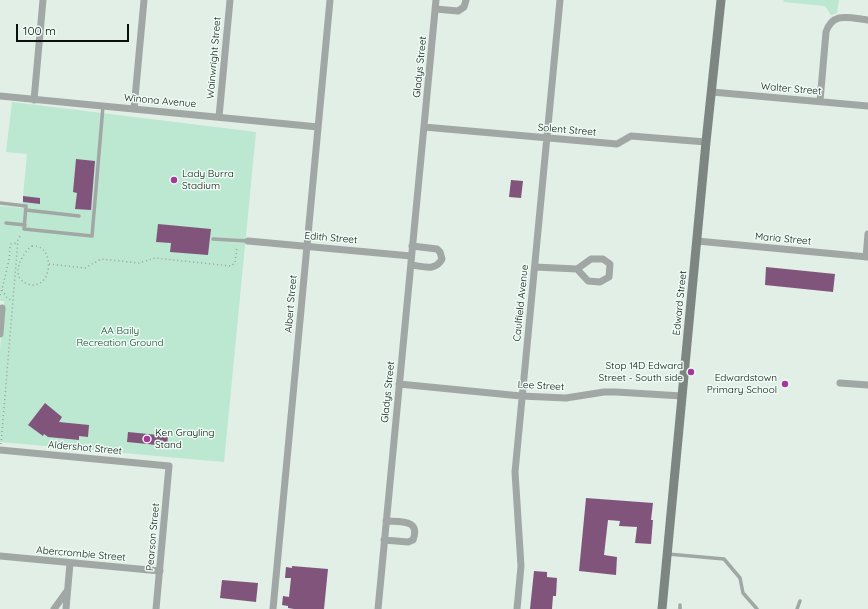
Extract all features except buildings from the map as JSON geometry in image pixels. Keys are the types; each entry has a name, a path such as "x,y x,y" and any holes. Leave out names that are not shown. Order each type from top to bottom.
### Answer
{"street":[{"path":"34,100 43,0"},
{"path":"134,109 144,0"},
{"name":"Wainwright Street","path":"219,117 230,0"},
{"name":"Albert Street","path":"273,609 330,0"},
{"name":"Gladys Street","path":"378,609 436,0"},
{"path":"436,9 458,11 464,7 466,0"},
{"name":"Caulfield Avenue","path":"517,609 521,566 515,472 521,396 548,138 560,0"},
{"name":"Edward Street","path":"662,609 706,142 722,0"},
{"path":"820,101 826,32 829,25 840,17 868,20"},
{"name":"Walter Street","path":"712,92 868,106"},
{"name":"Winona Avenue","path":"0,96 318,127"},
{"name":"Solent Street","path":"424,127 617,144 631,136 706,142"},
{"path":"867,257 868,234"},
{"name":"Maria Street","path":"697,241 867,257"},
{"name":"Edith Street","path":"248,242 412,256"},
{"path":"411,266 434,267 439,264 442,259 440,252 436,249 412,246"},
{"path":"535,267 577,269 591,259 603,259 610,264 609,277 600,282 588,281 577,269"},
{"path":"0,334 2,308"},
{"path":"840,383 868,385"},
{"name":"Lee Street","path":"399,384 521,396 566,398 604,392 682,396"},
{"name":"Aldershot Street","path":"0,450 169,466"},
{"name":"Pearson Street","path":"156,609 169,466"},
{"path":"384,540 408,542 413,540 416,533 411,524 386,521"},
{"name":"Abercrombie Street","path":"0,556 160,571"},
{"path":"66,609 70,563"},
{"path":"54,609 67,591"}],"lane":[{"path":"6,223 24,227 92,236 103,106"},
{"path":"0,203 26,206 24,227"},
{"path":"26,210 79,216"},
{"path":"213,239 248,242"},
{"path":"667,554 724,560 740,578 743,593 756,609"},
{"path":"797,609 800,601"}],"path":[{"path":"0,450 17,243 24,227"},
{"path":"49,264 85,268 101,259 139,263 155,258 231,266 236,263 237,241"},
{"path":"0,295 5,281 9,249 11,244 17,243"},
{"path":"32,246 37,246 42,249 49,264 48,274 42,282 35,285 29,284 23,282 19,276 18,268 20,259 26,250 32,246"},
{"path":"14,276 19,276"},
{"path":"2,290 7,298 13,301"}],"green space":[{"path":"784,0 839,0 837,13 831,15 825,6 783,2"},
{"name":"AA Baily Recreation Ground","path":"12,102 256,132 224,462 0,442 0,350 4,301 0,301 0,206 22,208 27,154 6,152"}],"place":[{"name":"Lady Burra Stadium","path":"174,180"},
{"name":"Stop 14D Edward Street - South side","path":"691,372"},
{"name":"Edwardstown Primary School","path":"785,384"},
{"name":"Ken Grayling Stand","path":"147,439"}]}
